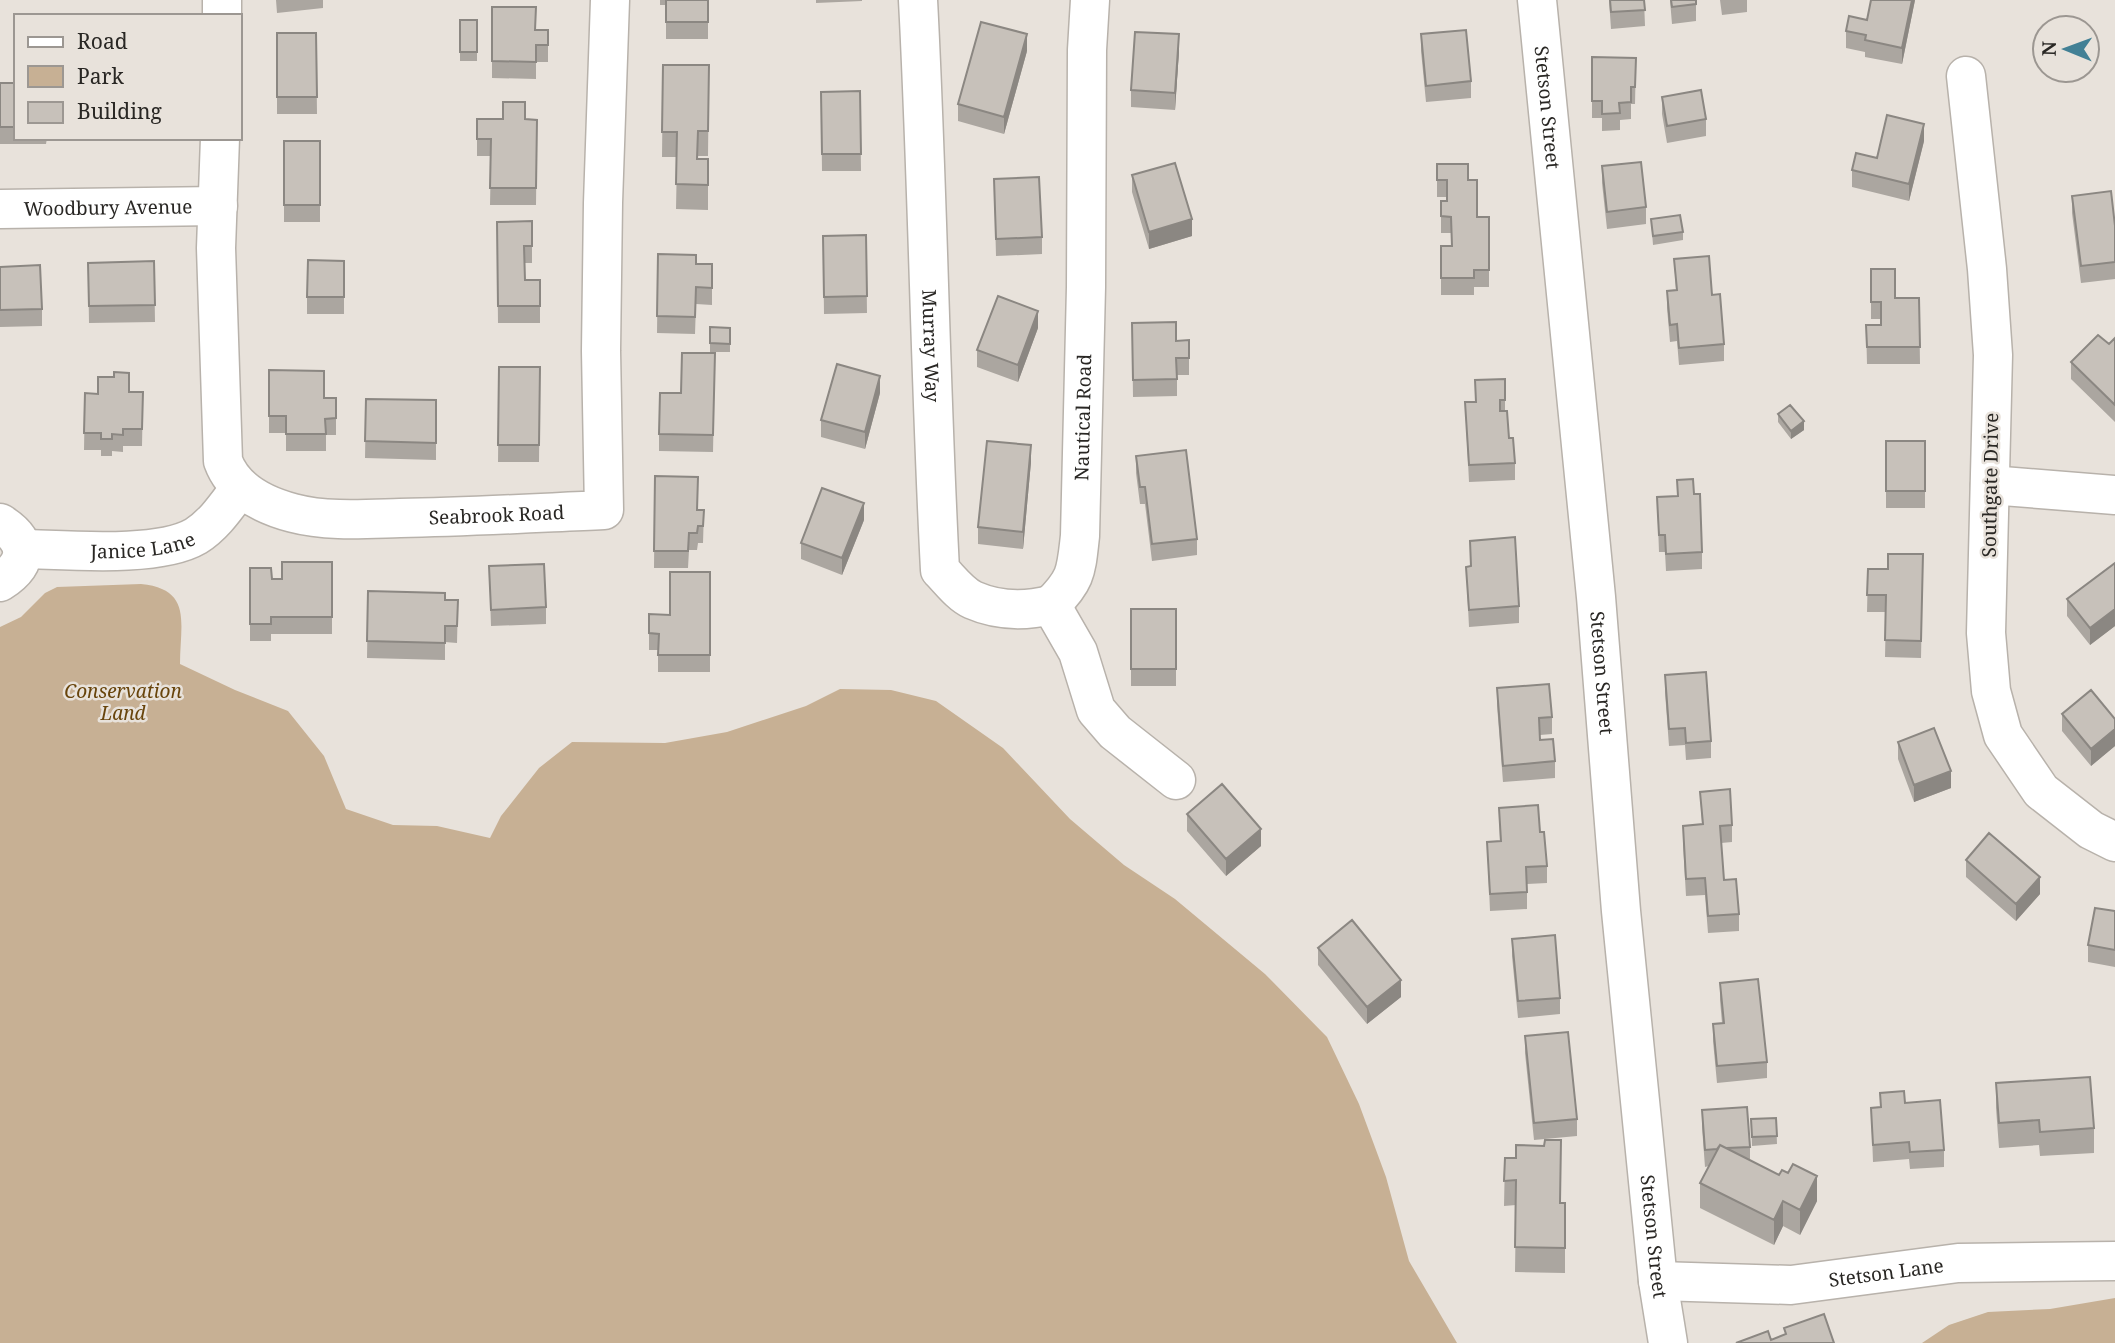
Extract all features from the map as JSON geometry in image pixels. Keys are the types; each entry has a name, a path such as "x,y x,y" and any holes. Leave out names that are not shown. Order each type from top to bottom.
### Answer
{"street":[{"name":"Seabrook Road","path":"240,488 272,506 294,513 337,519 604,510 602,230 610,0"},
{"name":"Murray Way","path":"918,0 926,150 940,570 972,600 1020,610 1051,605"},
{"name":"Nautical Road","path":"1051,605 1068,588 1076,573 1080,536 1090,0"},
{"name":"Stetson Street","path":"1537,0 1578,404 1621,911 1658,1281 1668,1343"},
{"name":"Southgate Drive","path":"1966,76 1987,269 1993,355 1986,633 1991,691 2003,735 2041,791 2091,830 2115,842"},
{"path":"219,140 216,248 223,461 227,474 240,488"},
{"name":"Woodbury Avenue","path":"0,209 218,206"},
{"path":"1990,485 2115,495"},
{"name":"Janice Lane","path":"0,582 15,570 21,561 12,536 139,549 180,543 210,526 240,488"},
{"path":"1051,605 1078,652 1096,710 1115,732 1176,780"},
{"name":"Stetson Lane","path":"1658,1281 1791,1284 1958,1263 2115,1261"}],"green space":[{"name":"Conservation Land","path":"141,584 158,587 176,601 181,622 180,664 288,711 324,756 346,809 393,825 437,826 490,838 501,816 539,768 572,742 665,743 727,732 806,706 840,689 891,690 936,701 1003,748 1070,819 1124,865 1175,899 1265,974 1327,1037 1359,1104 1386,1177 1409,1261 1457,1343 0,1343 0,627 21,617 45,593 57,587"},
{"path":"2115,1298 2115,1343 1922,1343 1949,1325 1988,1312 2050,1309"}],"building":[{"path":"666,0 708,0 708,22 666,22"},
{"path":"1610,0 1644,0 1645,10 1611,12"},
{"path":"1671,0 1696,0 1696,4 1672,7"},
{"path":"1871,0 1912,0 1902,48 1865,40 1866,35 1846,31 1849,16 1867,20"},
{"path":"492,7 536,7 535,30 548,30 548,45 536,45 536,62 492,61"},
{"path":"460,20 477,20 477,52 460,52"},
{"path":"981,22 1027,34 1004,117 958,104"},
{"path":"1466,30 1471,81 1426,86 1421,34"},
{"path":"1135,32 1179,34 1175,93 1131,90"},
{"path":"277,33 316,33 317,97 277,97"},
{"path":"1592,57 1636,58 1635,87 1631,87 1631,102 1619,103 1620,113 1602,114 1602,101 1592,101"},
{"path":"663,65 709,65 708,131 698,131 697,159 708,159 708,185 676,184 677,132 662,132"},
{"path":"0,83 14,83 14,127 0,127"},
{"path":"1701,90 1706,119 1667,126 1662,97"},
{"path":"860,91 861,154 822,154 821,92"},
{"path":"503,102 525,102 525,119 537,120 536,188 490,188 491,139 477,139 477,119 503,119"},
{"path":"1887,115 1924,124 1909,184 1852,170 1856,153 1877,158"},
{"path":"284,141 320,141 320,205 284,205"},
{"path":"1641,162 1646,207 1607,212 1602,166"},
{"path":"1175,163 1192,219 1149,232 1132,175"},
{"path":"1437,164 1468,164 1468,180 1477,180 1477,217 1489,217 1489,270 1474,270 1474,278 1441,278 1441,246 1452,246 1451,217 1441,216 1441,201 1447,201 1447,180 1437,180"},
{"path":"1039,177 1042,237 996,239 994,179"},
{"path":"2111,191 2115,262 2081,266 2072,196"},
{"path":"1680,215 1683,232 1653,236 1651,219"},
{"path":"532,221 532,246 524,246 525,280 540,280 540,306 498,306 497,222"},
{"path":"866,235 867,296 824,297 823,236"},
{"path":"658,254 696,255 696,264 712,264 712,288 696,287 695,317 657,316"},
{"path":"1709,256 1712,295 1720,294 1724,344 1679,348 1677,324 1670,325 1667,291 1677,290 1674,259"},
{"path":"308,260 344,261 344,297 307,297"},
{"path":"154,261 155,305 89,306 88,263"},
{"path":"40,265 42,309 0,310 0,267"},
{"path":"1871,269 1895,269 1895,298 1919,298 1920,347 1867,347 1866,325 1881,325 1881,302 1871,302"},
{"path":"998,296 1038,311 1018,365 977,350"},
{"path":"1176,322 1176,341 1189,340 1189,358 1176,358 1177,379 1133,380 1132,323"},
{"path":"710,327 730,328 730,344 710,343"},
{"path":"2098,335 2109,344 2115,338 2115,405 2071,362"},
{"path":"682,353 715,353 713,435 659,434 660,393 681,393"},
{"path":"837,364 880,376 865,432 821,420"},
{"path":"499,367 540,367 539,445 498,445"},
{"path":"269,370 324,371 324,398 336,398 336,418 325,419 326,434 286,434 286,416 269,416"},
{"path":"114,372 129,373 129,392 143,392 142,429 123,429 123,435 112,434 112,439 101,439 101,433 84,433 85,393 98,394 98,377 114,377"},
{"path":"1505,379 1505,400 1500,400 1500,411 1507,411 1509,438 1513,438 1515,463 1469,465 1465,402 1476,402 1475,380"},
{"path":"366,399 436,400 436,443 365,441"},
{"path":"1790,405 1804,421 1791,431 1778,414"},
{"path":"987,441 1031,445 1023,532 978,527"},
{"path":"1886,441 1925,441 1925,491 1886,491"},
{"path":"1186,450 1197,539 1152,544 1145,487 1140,487 1136,456"},
{"path":"655,476 698,477 697,510 704,510 703,526 698,526 697,533 689,533 688,551 654,551"},
{"path":"1693,479 1694,494 1700,494 1702,552 1666,554 1665,535 1659,535 1657,497 1678,496 1677,480"},
{"path":"822,488 864,503 842,558 801,543"},
{"path":"1515,537 1519,606 1469,610 1466,567 1471,566 1470,541"},
{"path":"1888,554 1923,554 1921,641 1885,640 1886,595 1867,595 1868,569 1888,569"},
{"path":"282,562 332,562 332,617 271,617 271,624 250,624 250,568 271,568 272,579 282,579"},
{"path":"2115,563 2115,609 2090,628 2067,599"},
{"path":"544,564 546,607 491,610 489,566"},
{"path":"670,572 710,572 710,655 658,655 659,634 649,633 649,614 670,615"},
{"path":"368,591 445,593 445,600 458,600 457,626 445,626 445,643 367,641"},
{"path":"1131,609 1176,609 1176,669 1131,669"},
{"path":"1706,672 1711,741 1686,743 1685,728 1669,729 1665,675"},
{"path":"1549,684 1552,717 1539,718 1540,740 1553,739 1555,761 1503,766 1497,688"},
{"path":"2091,690 2115,719 2115,729 2091,749 2062,714"},
{"path":"1934,728 1951,771 1914,785 1898,742"},
{"path":"1222,784 1261,829 1226,859 1187,814"},
{"path":"1730,789 1732,825 1720,826 1724,880 1736,879 1739,914 1708,916 1705,878 1686,879 1683,826 1703,824 1700,792"},
{"path":"1538,805 1547,866 1526,867 1527,892 1490,894 1487,842 1501,841 1499,808"},
{"path":"1989,833 2040,877 2016,904 1966,860"},
{"path":"2095,908 2115,911 2115,950 2088,945"},
{"path":"1352,920 1401,980 1367,1007 1318,948"},
{"path":"1555,935 1560,998 1518,1001 1512,939"},
{"path":"1758,979 1767,1062 1717,1066 1713,1024 1724,1023 1720,983"},
{"path":"1568,1032 1577,1119 1534,1123 1525,1036"},
{"path":"2090,1077 2094,1128 2040,1132 2039,1120 1999,1123 1996,1083"},
{"path":"1904,1091 1905,1103 1940,1100 1944,1150 1910,1152 1909,1142 1873,1145 1871,1108 1881,1107 1880,1093"},
{"path":"1747,1107 1750,1147 1726,1148 1720,1145 1717,1149 1705,1150 1702,1110"},
{"path":"1776,1118 1777,1136 1752,1137 1751,1119"},
{"path":"1545,1140 1561,1140 1560,1203 1565,1203 1565,1248 1515,1247 1516,1180 1504,1181 1505,1158 1516,1158 1516,1145 1544,1146"},
{"path":"1720,1145 1779,1175 1782,1170 1788,1173 1793,1164 1817,1176 1800,1210 1783,1201 1774,1220 1700,1183"},
{"path":"1824,1314 1834,1343 1736,1343 1768,1331 1771,1340 1786,1334 1784,1328"}]}
